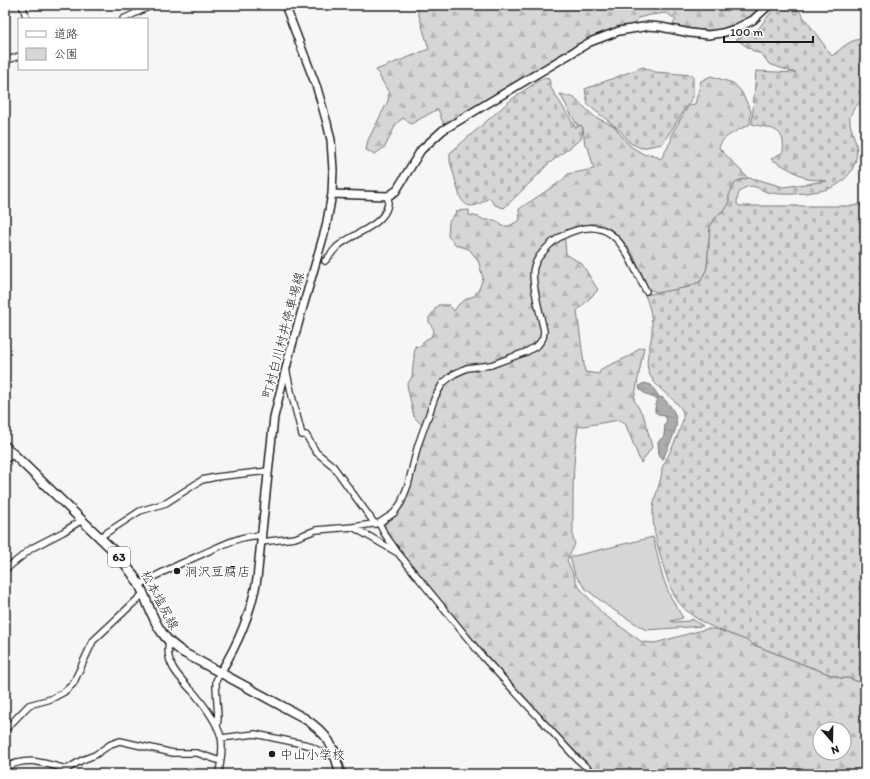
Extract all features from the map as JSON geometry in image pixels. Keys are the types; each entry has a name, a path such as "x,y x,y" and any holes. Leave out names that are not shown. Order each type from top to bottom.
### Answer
{"main road":[{"name":"町村白川村井停車場線","path":"220,673 244,627 253,600 262,539 274,417 286,367 326,227 332,194 331,140 327,123 318,88 285,5"},
{"path":"332,194 388,196 396,191 421,150 443,130 590,42 619,31 649,26 708,35 722,33 735,29 753,20 769,5"},
{"name":"松本塩尻線","path":"5,446 100,537 126,565 139,585 160,630 168,641 184,653 304,718 319,728 327,737 336,756 340,774"}],"street":[{"path":"22,5 28,18"},
{"path":"125,18 153,5"},
{"path":"5,61 18,56"},
{"path":"325,261 338,246 373,226 386,211 389,203 388,196"},
{"path":"139,585 160,572 220,546 246,537 262,539 294,538 316,530 353,528 377,524 394,513 401,503 408,485 418,445 435,397 443,383 454,374 467,368 491,365 526,352 538,345 543,338 544,331 534,282 534,267 542,254 552,243 574,231 586,228 595,227 609,232 622,245 646,292"},
{"path":"286,367 302,434 306,435 316,452 333,466 398,553 483,657 577,759 594,774"},
{"path":"5,460 14,454"},
{"path":"100,537 140,511 166,503 202,480 268,471"},
{"path":"5,570 32,548 82,520"},
{"path":"353,528 398,553"},
{"path":"5,730 29,705 51,699 64,692 73,684 93,641 143,594"},
{"path":"168,641 167,649 170,663 175,672 195,694 217,727 221,738 219,774"},
{"path":"217,727 216,681 220,673"},
{"path":"221,738 256,734 308,745 327,755 336,756"},
{"path":"5,767 17,762 32,760 67,769 82,760 95,756 111,744 120,741 173,754 197,753 220,761"}],"green space":[{"path":"425,5 764,5 754,15 743,22 732,27 721,29 710,30 685,28 671,25 676,20 667,13 638,18 635,25 594,36 566,51 444,126 438,109 411,124 403,118 396,124 385,147 375,154 366,150 368,140 388,101 389,93 376,70 429,49 417,9"},
{"path":"777,5 795,5 832,56 851,42 865,39 865,98 854,109 850,117 850,124 857,151 856,159 851,172 841,182 828,189 798,194 767,192 750,186 740,191 737,204 740,206 853,206 861,204 865,201 865,684 848,678 840,678 810,667 752,644 749,641 717,629 697,619 680,604 674,595 664,570 654,529 653,509 662,468 679,433 683,414 678,404 655,383 648,370 647,360 652,333 652,323 650,309 645,295 689,287 701,281 707,268 710,227 715,218 729,204 729,196 737,181 748,178 756,179 783,187 827,181 807,179 771,159 783,152 783,144 780,133 771,128 752,124 756,71 796,73 769,64 762,54 755,52 736,39 758,29"},
{"path":"643,67 655,72 693,75 693,97 662,144 641,148 630,143 620,130 588,105 585,89"},
{"path":"711,76 733,83 741,91 751,111 750,124 727,137 720,144 719,148 748,178 738,181 729,196 729,204 726,209 723,210 710,227 707,268 701,281 689,287 659,293 649,289 624,241 608,228 598,224 589,224 564,232 566,254 582,264 598,290 577,311 585,372 599,374 601,369 630,356 639,348 644,347 634,400 644,417 652,447 641,463 625,423 619,420 578,427 573,482 573,538 575,544 567,560 578,586 603,614 642,642 655,643 706,629 716,629 749,641 752,644 810,667 840,678 848,678 865,684 865,774 599,774 572,749 498,668 394,544 385,528 385,524 400,509 409,492 419,450 426,429 414,417 407,385 412,377 415,346 420,347 425,340 431,337 434,330 429,322 429,318 438,305 449,305 454,311 459,304 474,296 479,289 483,278 478,260 469,249 456,245 448,236 449,222 457,211 469,210 469,215 479,217 484,220 494,220 499,222 502,226 509,226 520,220 519,209 563,180 568,174 594,169 588,147 585,145 583,129 581,125 578,127 560,94 573,97 595,117 614,126 630,146 645,155 651,154 661,159 671,141 672,133 689,105 695,104 701,81"},
{"path":"544,78 549,79 551,88 576,128 581,125 583,129 581,139 547,165 504,208 495,205 489,198 477,205 470,206 466,204 460,197 450,161 450,153 512,99"},
{"path":"653,537 662,575 670,596 683,618 671,621 689,621 692,619 703,626 646,630 609,607 586,589 575,575 570,557"}],"water":[{"path":"644,383 651,385 660,398 662,397 670,405 676,420 674,433 663,459 659,455 658,442 664,436 665,424 667,420 665,416 655,412 658,399 649,396 640,390 639,386"}],"waterway":[{"path":"338,747 346,774"}],"place":[{"name":"洞沢豆腐店","path":"177,571"},
{"name":"中山小学校","path":"272,754"}]}
